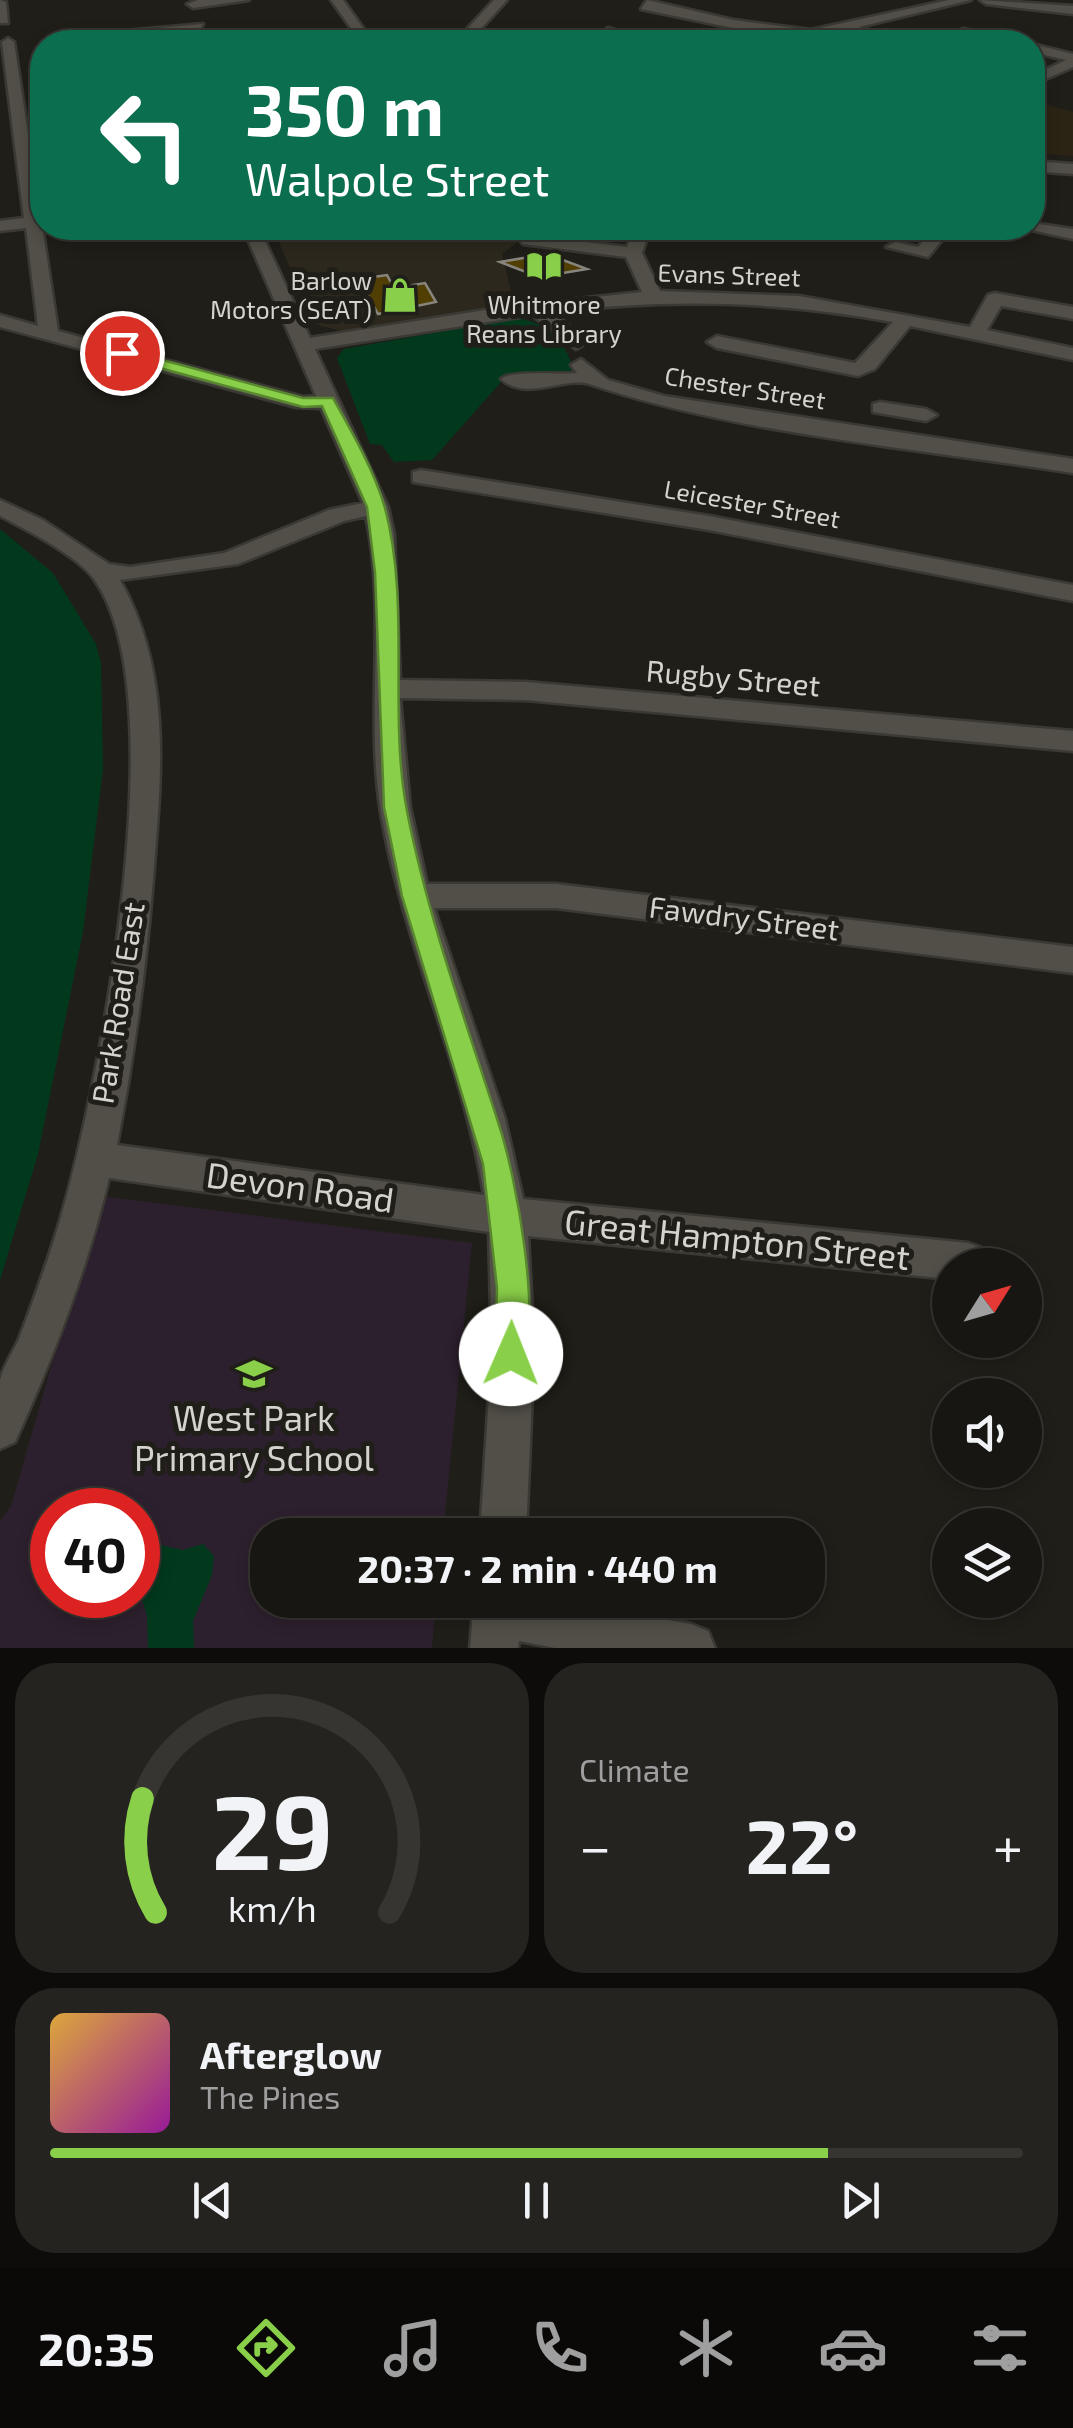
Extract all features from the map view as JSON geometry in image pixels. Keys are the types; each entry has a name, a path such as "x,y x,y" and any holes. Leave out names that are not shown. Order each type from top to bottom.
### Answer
{"street":[{"path":"148,30 198,27 192,2 243,0"},
{"path":"337,0 358,30"},
{"path":"473,30 501,0"},
{"path":"655,0 645,6 781,30"},
{"path":"828,30 964,0"},
{"path":"986,0 1073,10"},
{"path":"0,2 4,20"},
{"path":"840,27 852,30"},
{"path":"8,42 20,72 30,204"},
{"path":"1045,52 1073,60"},
{"path":"1045,80 1073,60"},
{"path":"1045,167 1073,169"},
{"path":"0,226 30,222"},
{"path":"1045,230 1073,234"},
{"path":"34,240 49,333"},
{"path":"257,240 376,507 385,572 395,807 414,896 482,1103 507,1216 512,1288 504,1518"},
{"path":"529,240 633,254"},
{"path":"638,240 633,254 653,296"},
{"path":"896,247 922,253 933,240"},
{"name":"Evans Street","path":"302,345 653,296 766,298 905,320 1073,354"},
{"path":"975,334 995,299 1073,313"},
{"path":"540,311 557,322 576,343"},
{"path":"717,342 858,370 868,365 905,320"},
{"path":"0,321 303,402 327,402"},
{"name":"Chester Street","path":"510,379 546,384 585,371 624,394 662,402 1073,466"},
{"path":"880,408 915,414 897,440"},
{"name":"Leicester Street","path":"420,476 709,523 1073,593"},
{"path":"0,507 35,525 102,571 130,574 230,559 338,515 376,507"},
{"name":"Park Road East","path":"0,1426 48,1319 93,1159 124,996 144,804 142,674 134,637 102,571"},
{"name":"Rugby Street","path":"387,689 494,689 1073,741"},
{"name":"Fawdry Street","path":"414,896 556,896 1073,960"},
{"name":"Devon Road","path":"93,1159 507,1216"},
{"name":"Great Hampton Street","path":"507,1216 932,1258"},
{"path":"497,1621 691,1648"}],"shaded area":[{"path":"1045,104 1073,112 1073,156 1045,154"},
{"path":"278,240 519,241 502,254 515,308 345,332 314,324"},
{"name":"West Park Primary School","path":"100,1196 472,1243 445,1518 250,1518 250,1618 434,1618 432,1648 0,1648 0,1521 11,1506"}],"green space":[{"path":"519,318 554,335 570,358 572,373 547,379 509,373 432,460 394,462 382,445 370,444 337,358 344,349"},
{"path":"0,529 53,573 96,644 101,663 103,769 83,932 38,1154 0,1280"},
{"path":"203,1544 214,1556 212,1575 193,1621 194,1648 148,1648 147,1618 160,1618 160,1545 183,1550"}],"building":[{"name":"Whitmore Reans Library","path":"547,254 587,269 539,277 500,262"},
{"name":"Barlow Motors (SEAT)","path":"387,275 394,288 425,283 436,302 378,314 359,279"}],"place":[{"name":"Whitmore Reans Library","path":"544,266"},
{"name":"Barlow Motors (SEAT)","path":"400,295"},
{"name":"West Park Primary School","path":"254,1374"}],"route":[{"path":"122,353 303,402 327,402 376,507 385,572 390,765 395,807 414,896 498,1164 507,1216 512,1288 511,1354"}]}
